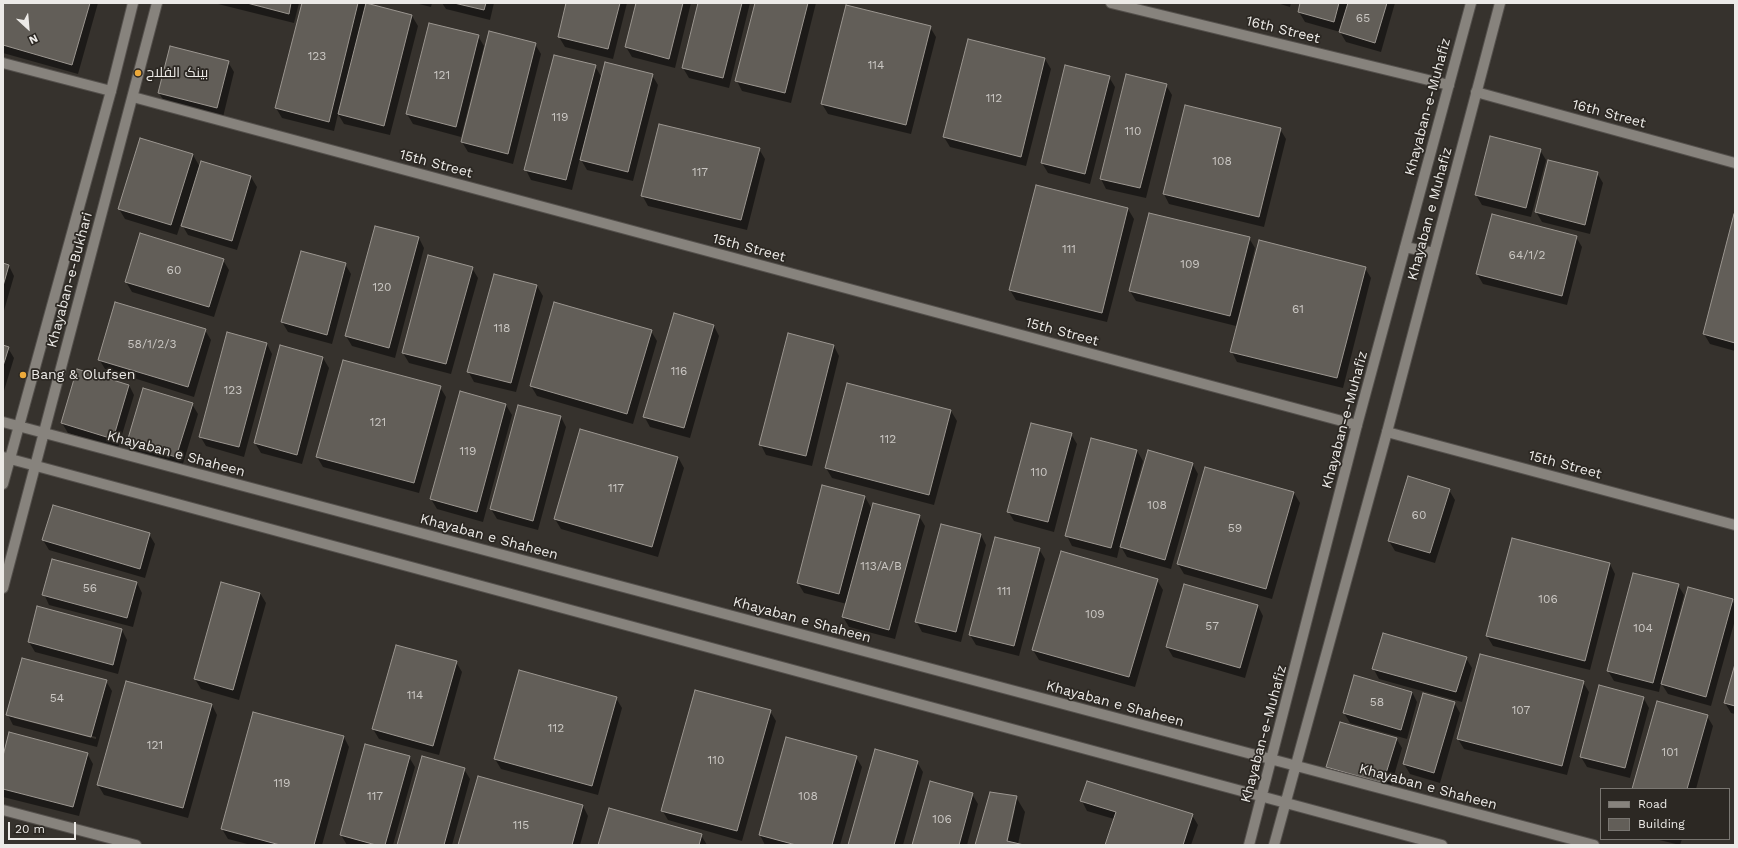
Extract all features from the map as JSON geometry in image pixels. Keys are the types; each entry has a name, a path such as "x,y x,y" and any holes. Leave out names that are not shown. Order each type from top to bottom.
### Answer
{"street":[{"name":"Khayaban-e-Bukhari","path":"3,484 6,458 18,426 111,91 133,3"},
{"name":"Khayaban-e-Bukhari","path":"3,588 157,3"},
{"name":"16th Street","path":"1111,3 1449,85"},
{"name":"Khayaban-e-Muhafiz","path":"1249,845 1357,425 1471,3"},
{"name":"Khayaban e Muhafiz","path":"1387,432 1500,3"},
{"path":"3,63 111,91"},
{"name":"16th Street","path":"1476,92 1735,163"},
{"name":"15th Street","path":"133,97 1357,425"},
{"path":"1405,247 1434,253"},
{"name":"Khayaban e Shaheen","path":"3,422 1594,845"},
{"path":"1274,845 1294,766 1387,432"},
{"name":"15th Street","path":"1387,432 1735,525"},
{"path":"6,458 1442,845"},
{"path":"3,810 136,845"}],"building":[{"path":"3,3 90,3 72,65 3,45"},
{"path":"247,3 291,3 289,14"},
{"path":"302,3 358,3 329,122 275,108"},
{"path":"366,3 412,15 384,126 338,114"},
{"path":"454,3 486,3 484,10"},
{"path":"566,3 620,3 608,49 558,37"},
{"path":"636,3 683,3 669,59 625,47"},
{"path":"698,3 742,3 723,78 682,68"},
{"path":"755,3 808,3 785,93 735,81"},
{"path":"1300,3 1339,3 1334,22 1298,12"},
{"path":"1348,3 1387,3 1375,43 1339,32"},
{"path":"846,5 931,26 906,125 821,104"},
{"path":"429,23 479,35 456,127 406,114"},
{"path":"489,31 536,43 508,154 461,142"},
{"path":"968,39 1045,58 1021,157 943,137"},
{"path":"170,46 229,61 217,108 158,93"},
{"path":"554,55 596,65 566,180 524,170"},
{"path":"605,62 653,74 628,172 580,160"},
{"path":"1065,65 1110,76 1085,174 1041,163"},
{"path":"1126,74 1167,84 1140,188 1100,179"},
{"path":"1185,105 1281,128 1259,217 1163,194"},
{"path":"659,124 760,148 741,220 641,196"},
{"path":"1490,136 1541,149 1526,208 1475,195"},
{"path":"140,138 193,154 171,225 118,209"},
{"path":"1548,160 1598,172 1585,225 1535,212"},
{"path":"201,161 251,176 232,241 181,226"},
{"path":"1036,185 1128,208 1102,313 1009,290"},
{"path":"1149,213 1250,237 1230,316 1129,291"},
{"path":"1492,214 1577,236 1562,296 1476,274"},
{"path":"1735,214 1735,343 1703,334"},
{"path":"375,226 419,237 389,348 345,336"},
{"path":"140,233 224,259 209,307 125,282"},
{"path":"1259,240 1366,267 1337,378 1230,352"},
{"path":"301,251 346,263 327,335 281,322"},
{"path":"428,255 473,267 446,364 402,353"},
{"path":"3,263 9,265 3,286"},
{"path":"494,274 537,285 511,383 467,372"},
{"path":"115,302 206,329 188,387 98,360"},
{"path":"554,302 652,330 627,414 530,386"},
{"path":"674,313 714,325 684,428 643,417"},
{"path":"227,332 267,343 239,447 199,437"},
{"path":"788,333 834,345 806,456 759,445"},
{"path":"3,345 9,347 3,366"},
{"path":"280,345 323,357 297,455 254,443"},
{"path":"343,360 441,386 414,483 316,457"},
{"path":"77,369 129,385 113,439 61,423"},
{"path":"847,383 951,410 929,495 825,468"},
{"path":"143,388 193,403 176,457 127,442"},
{"path":"460,391 506,404 477,512 430,499"},
{"path":"518,405 561,416 533,521 490,509"},
{"path":"1031,423 1072,433 1048,522 1007,512"},
{"path":"580,429 678,457 652,547 554,519"},
{"path":"1091,438 1137,450 1111,548 1065,536"},
{"path":"1148,450 1193,463 1165,560 1120,547"},
{"path":"1205,467 1294,492 1266,589 1177,564"},
{"path":"1408,476 1450,489 1430,553 1388,541"},
{"path":"822,485 865,496 839,594 797,583"},
{"path":"873,503 920,515 889,630 842,617"},
{"path":"53,505 150,533 140,569 42,540"},
{"path":"941,524 981,534 956,632 915,622"},
{"path":"995,537 1040,548 1014,646 969,635"},
{"path":"1512,538 1610,563 1585,661 1486,636"},
{"path":"1061,551 1158,579 1129,677 1032,650"},
{"path":"52,559 137,582 127,618 42,595"},
{"path":"1633,573 1679,584 1653,683 1607,671"},
{"path":"221,582 260,593 233,690 194,679"},
{"path":"1184,584 1258,605 1240,668 1166,647"},
{"path":"1688,587 1733,599 1706,697 1661,684"},
{"path":"37,606 122,629 113,665 28,642"},
{"path":"1383,633 1467,657 1456,692 1372,669"},
{"path":"396,645 457,661 433,746 372,729"},
{"path":"1480,654 1584,681 1562,766 1457,739"},
{"path":"22,658 107,680 91,737 6,715"},
{"path":"1735,664 1735,706 1724,703"},
{"path":"519,670 617,697 592,786 494,759"},
{"path":"1354,675 1412,692 1401,730 1343,713"},
{"path":"126,681 212,704 183,808 97,785"},
{"path":"1599,685 1644,697 1625,768 1580,757"},
{"path":"695,690 771,710 737,831 661,811"},
{"path":"1423,693 1455,702 1434,773 1403,764"},
{"path":"1657,701 1708,715 1687,788 1632,788"},
{"path":"253,712 344,736 314,845 280,845 221,829"},
{"path":"1340,722 1397,738 1383,783 1326,767"},
{"path":"9,732 88,753 73,807 3,789 3,756"},
{"path":"786,737 857,756 832,845 796,845 759,835"},
{"path":"365,744 410,756 385,845 376,845 340,835"},
{"path":"875,749 918,761 894,845 848,845"},
{"path":"422,756 465,768 444,845 397,845"},
{"path":"478,776 583,805 572,845 458,845"},
{"path":"930,781 973,793 959,845 912,845"},
{"path":"1087,781 1193,814 1183,845 1105,845 1116,812 1080,801"},
{"path":"990,792 1017,796 1007,841 1024,845 975,845"},
{"path":"609,808 702,834 699,845 598,845"}],"place":[{"name":"بینک الفلاح","path":"138,73"},
{"name":"Bang & Olufsen","path":"23,375"}]}
